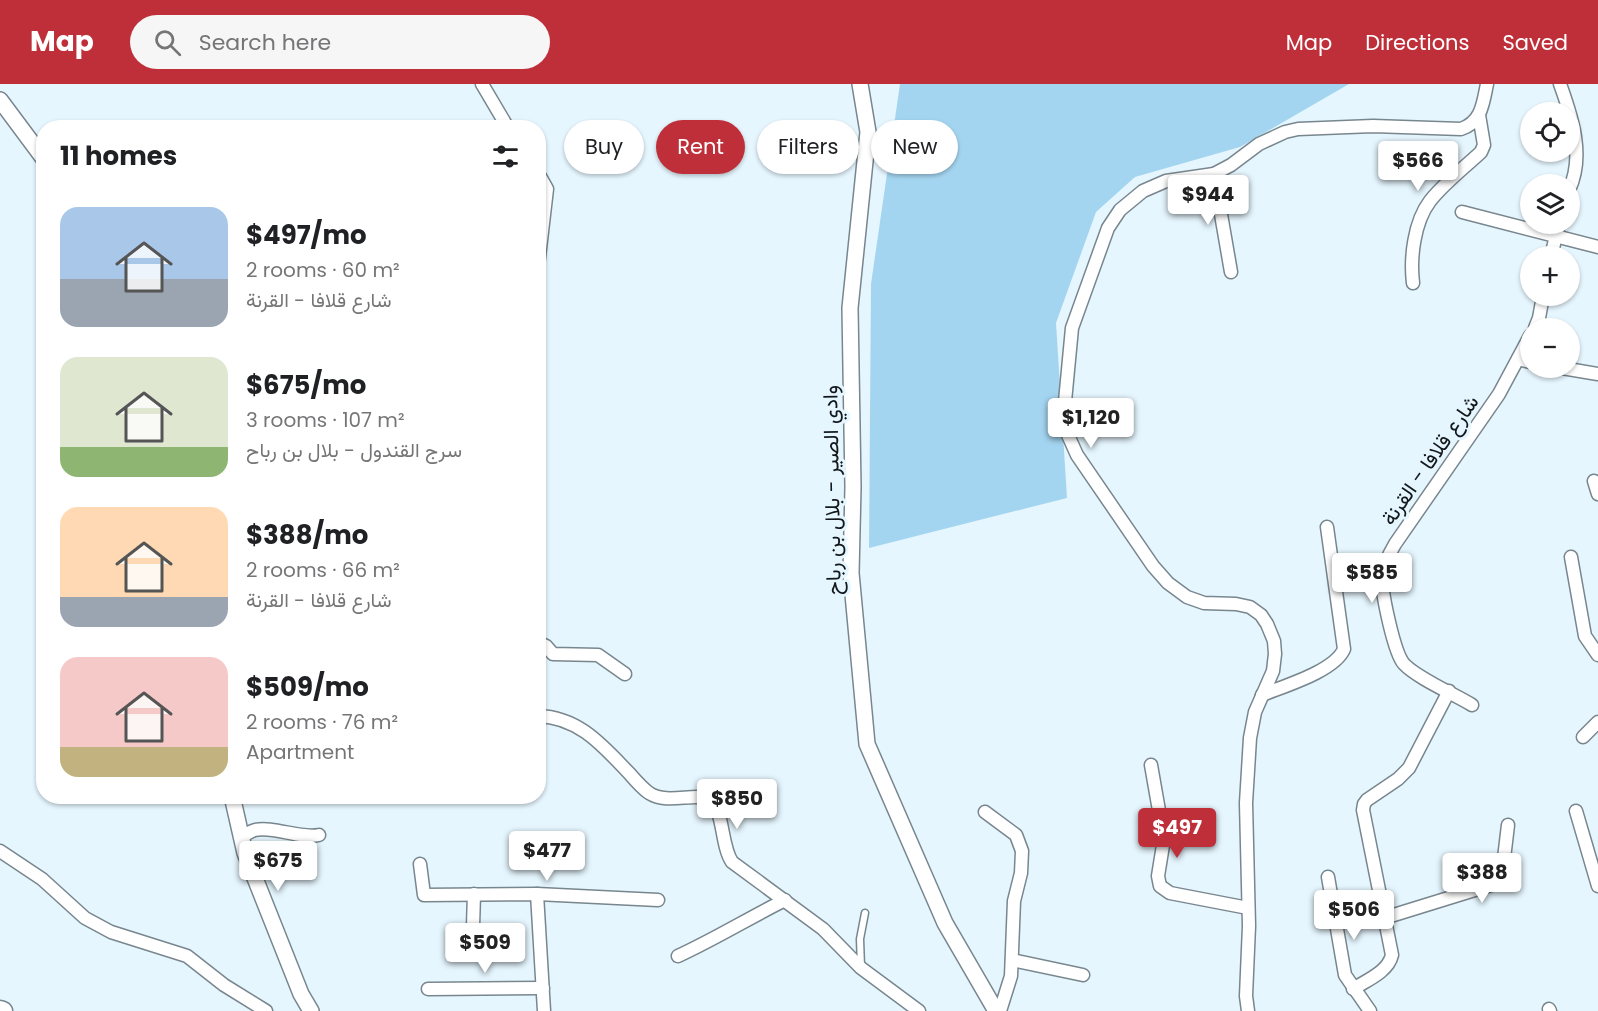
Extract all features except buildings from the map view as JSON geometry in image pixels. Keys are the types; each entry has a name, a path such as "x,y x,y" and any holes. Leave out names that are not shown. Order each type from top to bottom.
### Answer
{"street":[{"path":"482,84 503,120"},
{"name":"وادي الصير - بلال بن رباح","path":"860,84 868,132 850,308 853,487 851,573 867,744 945,923 998,1011"},
{"path":"1413,283 1412,250 1422,214 1430,201 1481,152 1484,144 1479,115 1487,84"},
{"path":"1560,84 1576,137 1574,174"},
{"path":"0,100 36,142"},
{"path":"1248,1011 1246,996 1250,927 1246,803 1249,759 1252,725 1262,695 1272,675 1274,641 1268,624 1250,607 1204,603 1187,597 1168,583 1153,566 1077,455 1065,423 1072,327 1113,219 1127,202 1154,186 1178,179 1214,174 1259,144 1278,135 1300,129 1373,126 1456,130 1470,125 1479,115"},
{"path":"1214,174 1231,272"},
{"path":"1462,212 1520,222"},
{"path":"1568,234 1598,247"},
{"name":"شارع قلافا - القرنة","path":"1472,705 1411,670 1399,657 1382,579 1384,568 1395,544 1520,366"},
{"path":"1580,371 1598,374"},
{"path":"1594,481 1598,494"},
{"path":"1262,695 1330,666 1341,656 1344,649 1327,527"},
{"path":"1571,557 1582,626 1589,645 1598,655"},
{"path":"546,646 553,654 598,655 625,674"},
{"path":"1353,989 1382,971 1389,964 1392,952 1363,810 1364,804 1397,780 1409,768 1449,691"},
{"path":"546,718 569,722 588,732 652,795 671,799 700,797 711,800 717,809 724,846 732,862 823,929 861,968 919,1011"},
{"path":"1583,736 1598,722"},
{"path":"1151,765 1164,838 1158,876 1160,886 1170,893 1248,908"},
{"path":"234,804 245,853 301,994 305,1011"},
{"path":"1576,811 1594,856 1598,886"},
{"path":"985,812 1016,835 1022,851 1021,873 1014,901 1011,976 998,1011"},
{"path":"1384,918 1494,884 1502,872 1509,825"},
{"path":"242,837 256,830 295,833 310,837 319,834"},
{"path":"0,851 42,879 85,918 111,932 187,956 224,985 266,1011"},
{"path":"420,864 424,895 537,894 658,900"},
{"path":"1328,877 1345,975 1370,1011"},
{"path":"473,926 474,894"},
{"path":"537,894 544,1011"},
{"path":"678,956 785,900"},
{"path":"1012,960 1083,975"},
{"path":"428,989 543,988"},
{"path":"301,994 311,1011"}],"lane":[{"path":"861,968 860,939 865,913"}],"shaded area":[{"path":"900,84 1349,84 1240,147 1135,177 1096,212 1056,323 1067,498 869,548 871,284 887,174 958,174 958,120 895,120"}]}
